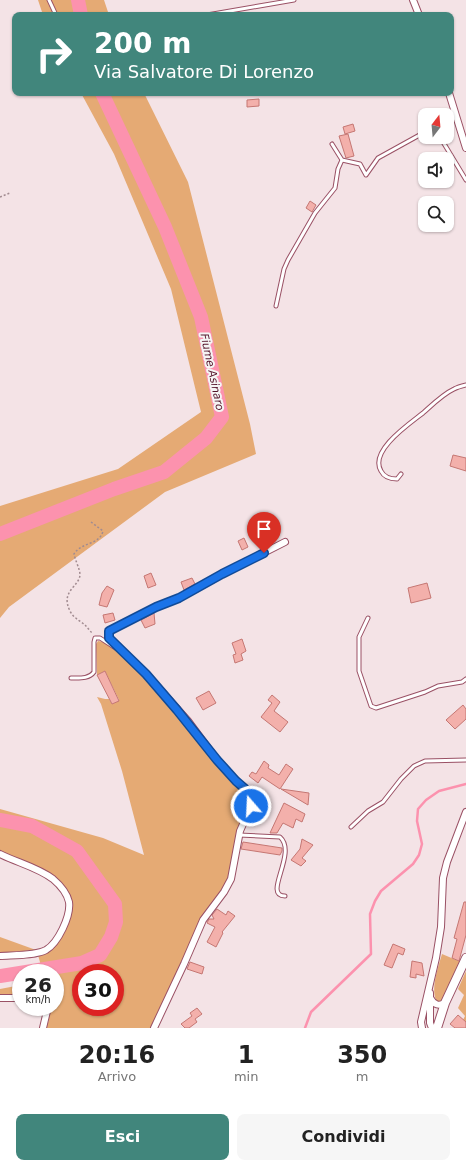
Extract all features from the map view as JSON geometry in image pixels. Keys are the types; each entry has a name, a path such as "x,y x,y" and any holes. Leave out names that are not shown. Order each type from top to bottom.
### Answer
{"street":[{"path":"412,0 418,12"},
{"path":"450,96 466,148"},
{"path":"154,1028 203,920 224,892 231,879 239,835 251,806 252,797 251,794 236,781 217,760 188,721 146,674 109,638 109,631 156,607 179,598 285,542"},
{"path":"422,1028 421,1022 436,958 441,927 443,878 447,862 466,812"},
{"path":"0,854 31,867 54,880 64,891 69,902 69,910 58,938 50,947 39,953 0,956"},
{"path":"437,1028 445,1003 466,958"},
{"path":"430,986 430,1023 432,1028"},
{"path":"443,1028 451,992"},
{"path":"0,998 12,998"},
{"path":"430,999 437,1004 441,1005 445,1003"},
{"path":"43,1028 46,1016"}],"lane":[{"path":"49,0 55,12"},
{"path":"227,12 279,4 294,0"},
{"path":"332,144 342,160 360,164 366,175 378,158 418,136"},
{"path":"444,144 466,180"},
{"path":"276,306 284,269 288,260 315,213 336,188 338,169 342,160"},
{"path":"401,474 397,479 391,479 382,474 379,468 379,460 384,450 393,438 442,397 454,389 466,385"},
{"path":"368,618 359,637 359,671 371,706 376,708 425,692 438,686 462,682 466,679"},
{"path":"71,678 84,678 91,676 94,672 95,638 100,638 128,657"},
{"path":"351,827 368,812 383,802 401,779 414,766 425,761 466,760"},
{"path":"239,835 280,837 284,840 286,849 285,859 278,877 276,892 280,896 285,896"}],"path":[{"path":"0,197 10,193"},
{"path":"91,522 103,532 102,536 98,540 77,549 74,554 80,574 78,580 70,591 67,601 70,612 86,625 95,638"}],"shaded area":[{"path":"38,0 104,0 108,12 42,12"},
{"path":"83,96 145,96 188,182 250,424 256,454 165,492 9,607 0,618 0,506 118,469 201,412 171,289 114,154"},
{"path":"98,641 109,646 128,660 145,676 176,710 218,765 243,788 250,797 229,879 216,899 151,1028 46,1028 49,1016 64,1016 64,964 40,964 38,955 47,953 52,948 71,907 59,883 0,852 0,809 103,838 144,855 122,771 101,704 97,697 109,699 112,704 119,700 105,671 97,675 96,644"},
{"path":"0,937 36,950 0,953"},
{"path":"442,954 461,962 442,1000 439,1002 436,1000 434,989"},
{"path":"466,971 466,1022 463,1020 465,1016 458,1008 464,995 458,989"},
{"path":"12,987 12,996 0,996 0,989"}],"building":[{"path":"259,99 259,106 247,107 247,100"},
{"path":"353,124 355,131 345,134 343,127"},
{"path":"348,134 354,156 346,158 339,136"},
{"path":"310,201 316,205 312,212 306,208"},
{"path":"453,455 466,458 466,471 450,466"},
{"path":"244,538 248,547 242,550 238,541"},
{"path":"151,573 156,585 148,588 144,576"},
{"path":"192,578 195,584 184,590 181,582"},
{"path":"427,583 431,598 411,603 408,588"},
{"path":"107,586 114,590 107,607 99,605 102,593"},
{"path":"113,613 115,620 105,623 103,615"},
{"path":"154,613 155,624 145,628 141,620"},
{"path":"242,639 246,651 241,654 243,660 235,663 233,655 236,654 232,643"},
{"path":"105,671 119,701 112,704 97,675"},
{"path":"209,691 216,703 203,710 196,698"},
{"path":"272,695 280,702 274,711 288,722 280,732 261,717 272,703 268,700"},
{"path":"463,705 466,709 466,719 455,729 446,720"},
{"path":"264,761 269,765 268,768 279,775 286,764 293,769 280,789 262,777 258,783 249,776 252,772 256,774"},
{"path":"281,789 309,793 308,805"},
{"path":"284,803 305,814 302,822 296,819 293,828 283,823 277,833 270,833"},
{"path":"302,839 313,845 302,858 306,861 301,866 291,860 300,849"},
{"path":"243,842 282,848 282,851 280,855 241,849"},
{"path":"464,902 466,902 466,935 459,961 452,958 457,939 454,938"},
{"path":"217,909 226,915 228,911 235,916 222,932 223,933 216,947 207,942 215,927 207,923 209,919 214,919 212,915"},
{"path":"393,944 405,949 403,955 398,953 392,968 384,965"},
{"path":"412,961 422,963 424,976 416,974 416,978 410,977"},
{"path":"190,962 204,967 202,974 187,969"},
{"path":"197,1008 202,1014 195,1019 197,1022 189,1028 185,1028 181,1024 192,1016 190,1013"},
{"path":"458,1015 466,1022 466,1028 455,1028 450,1024"}],"waterway":[{"name":"Fiume Asinaro","path":"78,0 80,12"},
{"name":"Fiume Asinaro","path":"0,534 114,489 164,472 206,438 222,417 201,317 165,227 103,96"},
{"path":"305,1028 311,1012 371,954 370,914 375,901 381,891 413,864 419,855 422,844 417,821 418,809 426,800 439,791 466,784"},
{"name":"Fiume Asinaro","path":"0,820 32,826 77,851 115,904 116,922 111,937 100,955 82,963 0,976"}],"route":[{"path":"251,806 251,794 236,781 217,760 188,721 146,674 109,638 108,635 109,631 128,620 179,598 264,553"}]}
